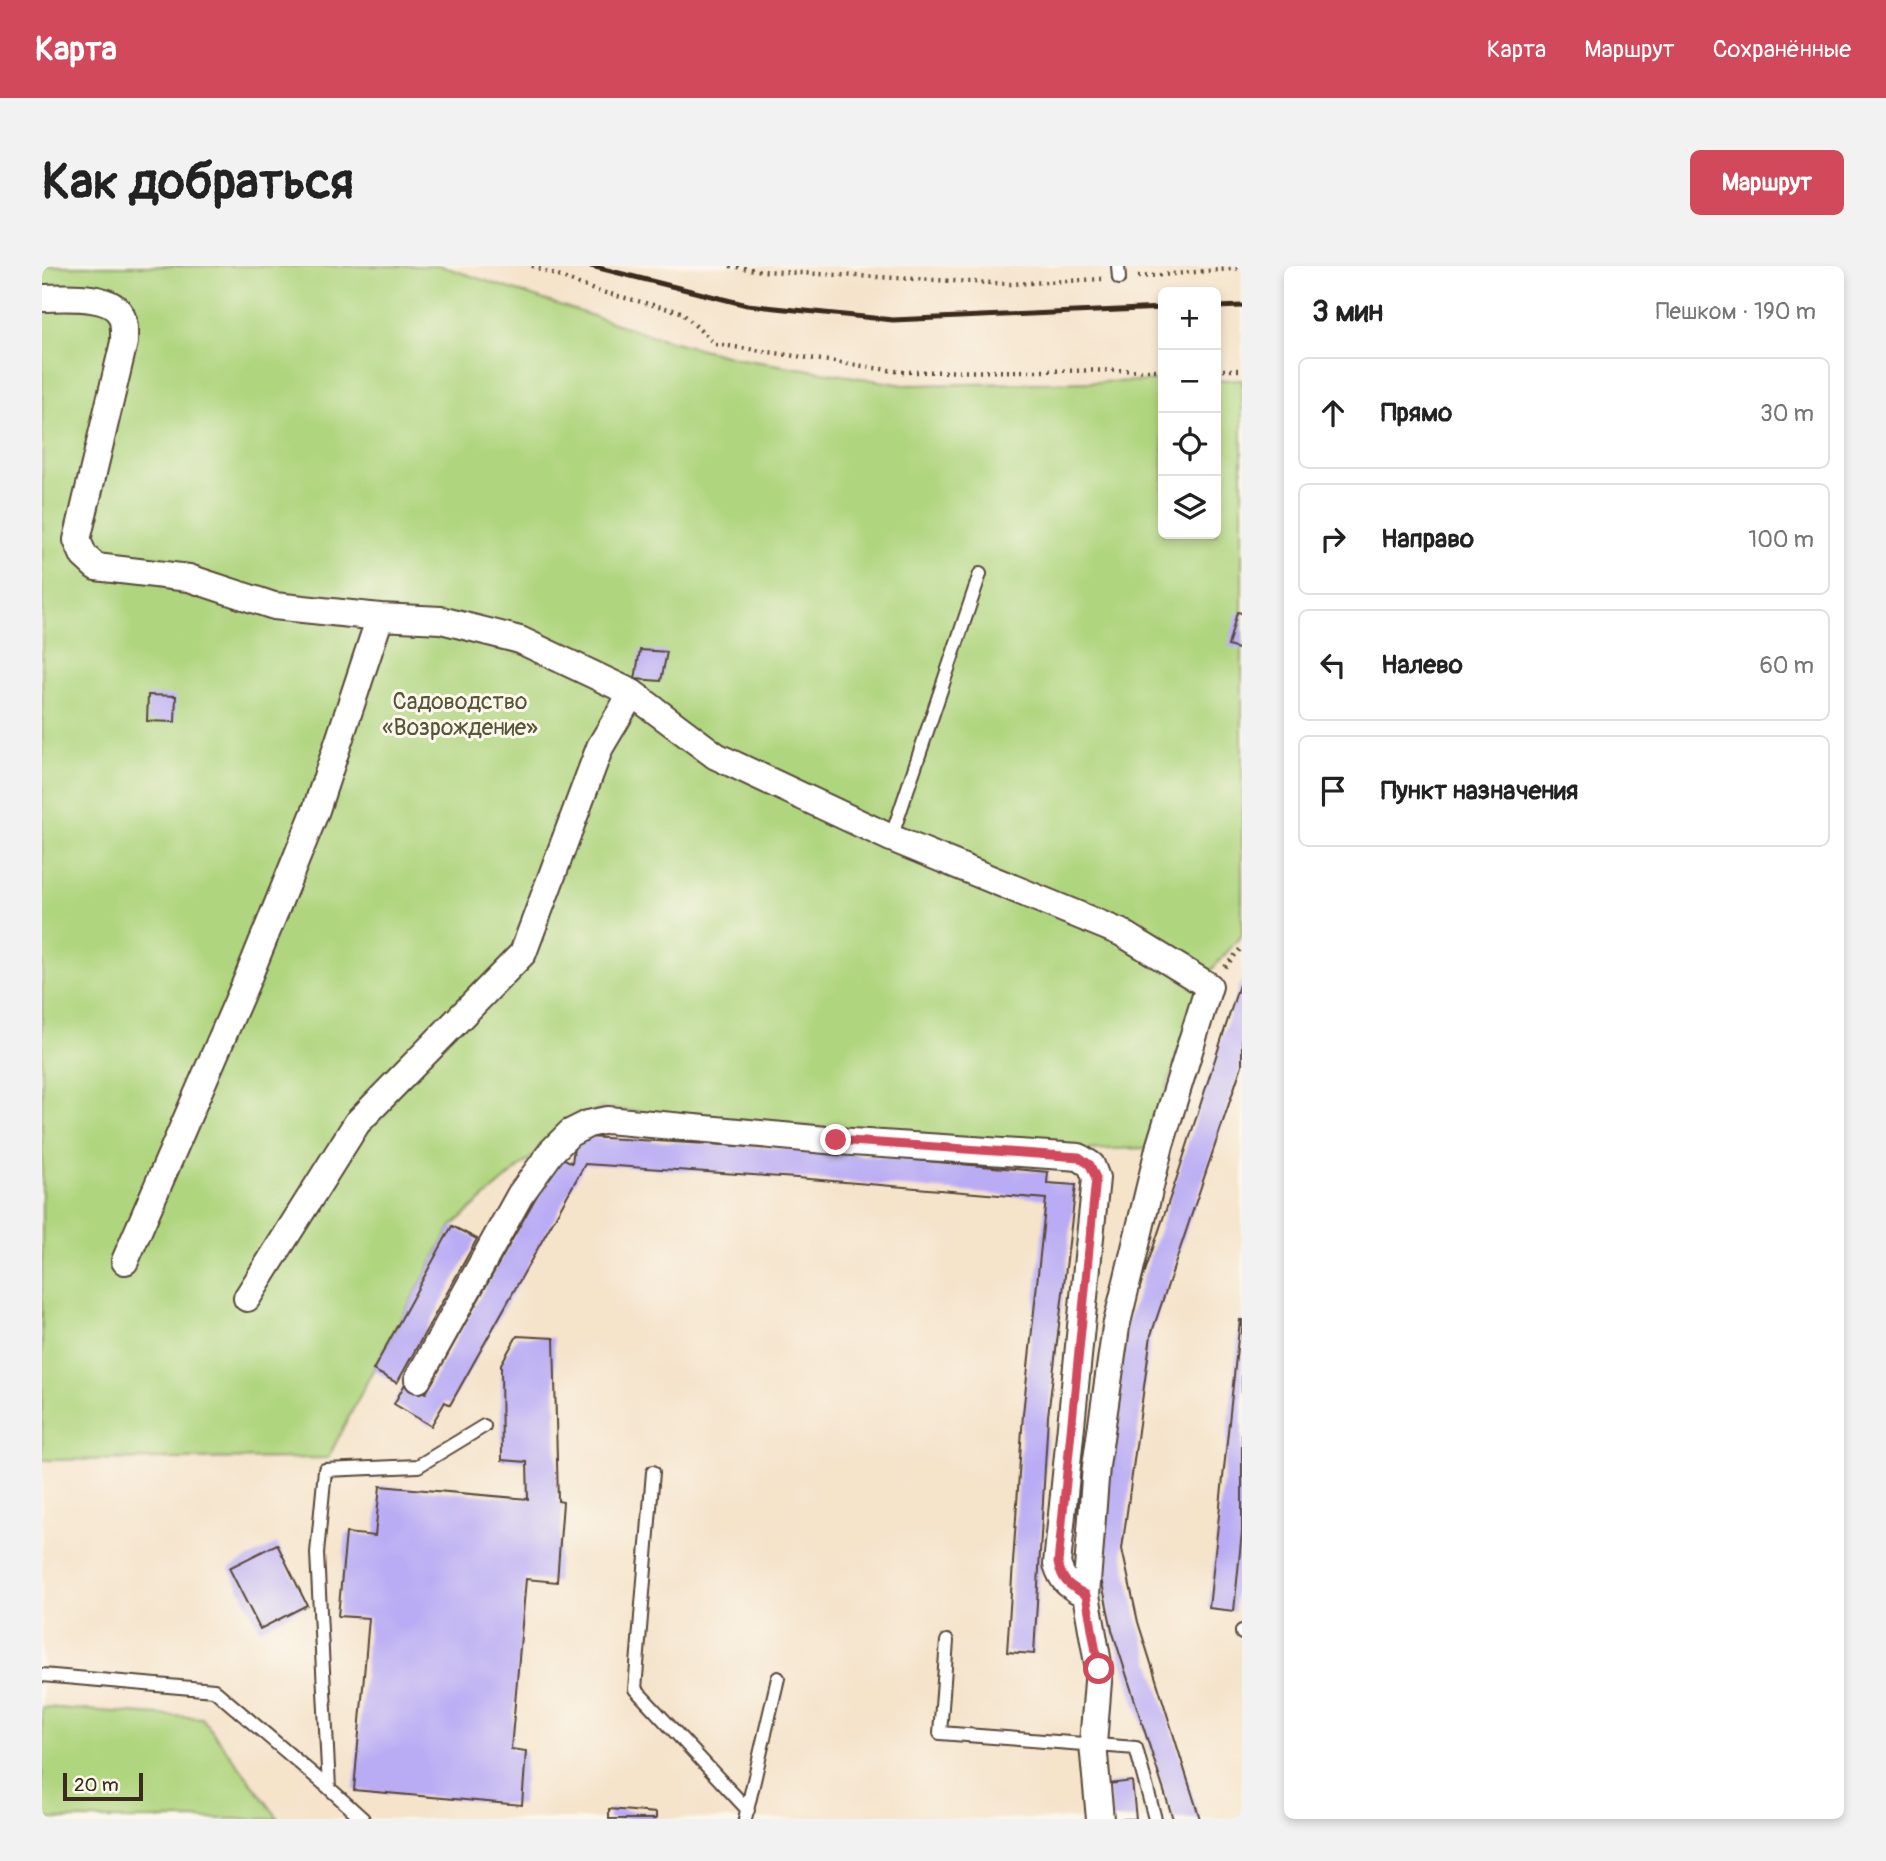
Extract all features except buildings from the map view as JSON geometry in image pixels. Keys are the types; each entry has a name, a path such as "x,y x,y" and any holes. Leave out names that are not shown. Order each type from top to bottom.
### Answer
{"street":[{"path":"42,298 95,299 120,313 124,327 124,342 77,540 84,556 96,567 189,578 274,606 380,617 441,620 520,640 632,693 716,756 891,838 1122,933 1209,986 1160,1145 1116,1327 1096,1466 1086,1595 1099,1669 1093,1745 1100,1819"},
{"path":"125,1261 247,980 316,810 380,617"},
{"path":"247,1298 357,1123 523,953 600,747 632,693"},
{"path":"418,1379 520,1195 552,1151 570,1133 588,1124 607,1120 1079,1157 1090,1165 1096,1178 1058,1563 1061,1577 1067,1584 1086,1595"}],"lane":[{"path":"891,838 980,574"},
{"path":"329,1788 317,1553 325,1470 418,1466 484,1426"},
{"path":"653,1472 635,1689 746,1814"},
{"path":"947,1641 940,1733 1136,1748 1155,1819"},
{"path":"42,1675 214,1690 363,1819"},
{"path":"746,1814 778,1678"}],"path":[{"path":"532,266 594,289 681,312 715,344 902,372 1158,370"},
{"path":"730,266 762,271 1011,284 1118,272 1242,268"},
{"path":"1221,370 1242,370"}],"green space":[{"name":"Садоводство «Возрождение»","path":"42,266 441,266 666,340 741,359 904,385 1158,381 1158,539 1221,539 1221,380 1242,380 1242,935 1201,982 1147,1148 1078,1150 600,1108 565,1128 452,1226 328,1458 42,1460"},
{"path":"42,1707 202,1718 279,1819 42,1819"}],"railway":[{"path":"591,266 747,305 893,320 1158,308"},
{"path":"1221,307 1242,306"}],"route":[{"path":"836,1140 1079,1157 1090,1165 1096,1178 1058,1563 1061,1577 1067,1584 1086,1595 1099,1669"}]}
